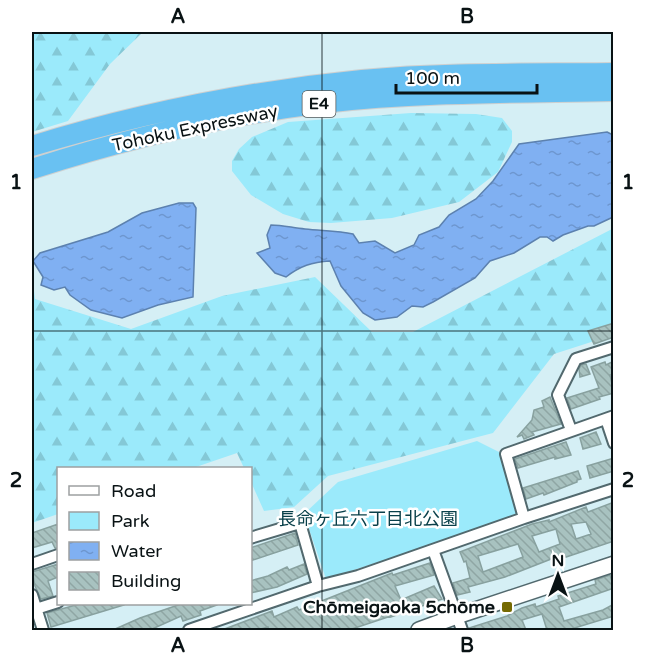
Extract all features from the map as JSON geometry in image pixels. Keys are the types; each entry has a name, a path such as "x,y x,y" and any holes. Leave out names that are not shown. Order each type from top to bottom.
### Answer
{"highway":[{"name":"Tohoku Expressway","path":"32,146 174,107 280,90 363,80 439,75 614,73"},
{"name":"Tohoku Expressway","path":"32,169 168,131 286,108 431,95 614,91"}],"street":[{"path":"572,430 558,395 576,360 614,347"},
{"path":"524,518 506,454 610,418 614,443"},
{"path":"189,630 318,586 358,576 614,489"},
{"path":"252,537 300,523 318,586"},
{"path":"433,550 459,623"},
{"path":"32,564 57,555"},
{"path":"419,630 459,623 614,564"},
{"path":"32,595 43,630"},
{"path":"36,609 57,602"}],"green space":[{"path":"32,32 143,32 110,64 68,121 32,132"},
{"path":"411,113 476,114 502,118 512,131 512,142 498,172 459,202 392,218 331,223 309,222 283,214 251,195 232,171 232,161 239,149 252,137 288,122"},
{"path":"612,229 614,231 613,335 554,354 493,433 328,476 294,507 264,511 252,484 252,467 244,467 237,453 196,467 57,467 57,514 32,523 32,275 35,299 131,329 222,296 315,277 372,332 413,332"},
{"name":"長命ヶ丘六丁目北公園","path":"477,441 499,452 518,517 326,579 304,514 338,482"}],"water":[{"path":"607,132 613,135 613,220 611,218 594,226 588,226 553,241 547,237 540,237 514,253 490,261 475,278 433,302 423,307 412,306 397,317 375,320 363,313 341,286 330,261 306,265 286,277 275,273 257,253 270,248 267,235 271,225 280,225 353,234 359,243 375,241 395,253 414,245 419,235 439,227 449,215 476,199 493,181 519,144"},
{"path":"179,203 193,203 196,208 193,297 158,305 122,318 91,310 70,295 65,287 54,290 41,285 43,277 33,261 40,253 108,232 142,213"}],"building":[{"path":"614,323 614,337 594,344 588,331"},
{"path":"614,361 614,374 610,375 614,393 571,409 567,398 599,388 591,367 605,362 606,365"},
{"path":"586,364 590,374 580,377 579,369 581,365"},
{"path":"550,397 561,424 532,432 534,435 524,439 522,435 517,437 532,420 534,410 544,407 542,401"},
{"path":"596,432 601,444 583,449 580,438"},
{"path":"566,442 571,455 555,459 555,457 518,468 515,459"},
{"path":"614,458 614,471 590,478 587,466"},
{"path":"578,471 581,479 577,482 544,495 543,493 526,499 523,488"},
{"path":"614,502 614,541 566,557 564,554 505,577 468,587 470,592 457,595 453,583 470,578 466,561 464,562 460,552 532,524 549,520 549,522 586,507 588,512","holes":["586,522 591,534 576,539 571,524","556,529 560,544 539,552 532,536","518,544 523,557 483,572 478,556"]},
{"path":"57,524 57,548 52,542 32,548 32,533"},
{"path":"295,533 298,545 252,560 252,547"},
{"path":"430,563 434,575 395,586 401,600 434,586 442,599 391,617 349,630 269,630 268,627 258,630 222,630 272,611 274,617 297,607 299,610 392,573 393,575"},
{"path":"57,564 57,577 48,581 53,596 41,599 32,572"},
{"path":"304,564 307,574 277,587 252,593 252,580 287,567 289,570"},
{"path":"610,575 614,588 559,607 564,621 603,610 614,604 614,616 568,630 547,630 542,614 522,620 526,630 469,630 469,628 507,616 522,608 535,604 536,607 559,599 558,596 596,584 595,580"},
{"path":"76,605 124,605 51,627 47,613"},
{"path":"178,605 217,605 200,611 201,615 183,621 181,616 150,630 113,630"}],"place":[{"name":"Chōmeigaoka 5chōme","path":"507,607"}]}
